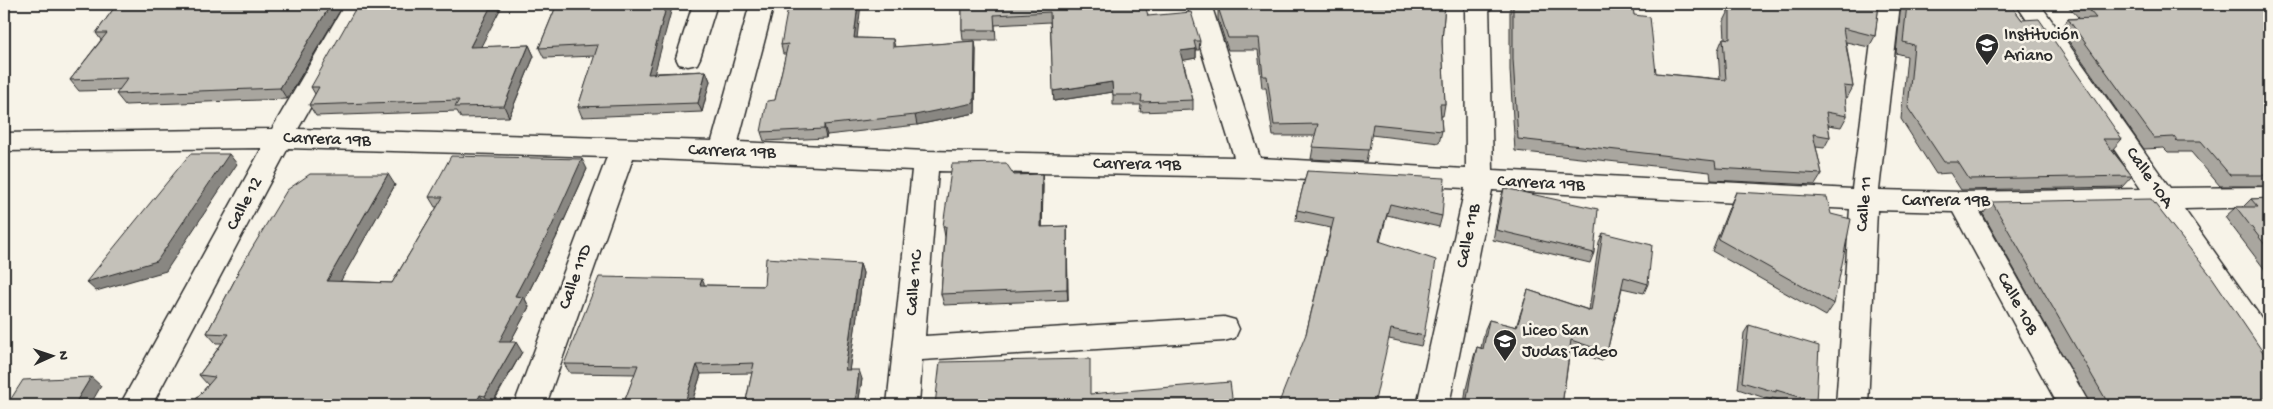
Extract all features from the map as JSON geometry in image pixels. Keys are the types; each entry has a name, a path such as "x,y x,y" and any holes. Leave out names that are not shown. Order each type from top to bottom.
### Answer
{"street":[{"name":"Calle 12","path":"136,405 280,138 357,4"},
{"path":"688,58 706,4"},
{"path":"722,151 762,4"},
{"path":"1199,4 1250,167"},
{"name":"Calle 11B","path":"1433,405 1480,180 1477,4"},
{"name":"Calle 11","path":"1852,405 1864,200 1888,4"},
{"name":"Calle 10A","path":"2028,4 2269,352"},
{"name":"Carrera 19B","path":"4,142 280,138 722,151 926,161 1250,167 1864,200 1961,202 2163,197 2269,197"},
{"name":"Calle 11D","path":"530,405 623,149"},
{"name":"Calle 11C","path":"903,405 926,161"},
{"name":"Calle 10B","path":"1961,202 2074,405"},
{"path":"908,349 1224,330"}],"building":[{"path":"117,4 331,4 280,88 116,94 128,78 70,80 107,33 96,33"},
{"path":"358,4 492,4 470,47 529,45 504,106 455,107 459,100 309,105 319,87 311,87"},
{"path":"557,4 667,4 648,74 706,71 698,103 578,107 598,45 539,48"},
{"path":"795,4 858,4 854,38 893,39 893,47 975,41 974,103 915,115 824,125 824,129 761,132 767,101 775,100 788,44 781,45 788,7 795,7"},
{"path":"962,4 1145,4 1148,16 1191,12 1200,41 1194,41 1196,49 1180,51 1193,100 1141,102 1142,95 1113,95 1112,82 1053,91 1050,12 994,15 995,30 962,30"},
{"path":"1231,4 1445,4 1442,41 1445,104 1440,104 1442,131 1373,124 1369,150 1312,147 1318,124 1274,125 1267,76 1263,76 1259,38 1228,38 1218,7 1231,6"},
{"path":"1513,4 1631,4 1634,15 1650,17 1656,73 1726,80 1723,38 1730,39 1730,10 1734,11 1733,4 1879,4 1875,36 1843,28 1853,87 1844,86 1847,116 1826,112 1830,137 1813,134 1822,174 1716,168 1715,161 1518,139 1513,59"},
{"path":"1907,4 2010,4 2022,20 2039,19 2122,139 2103,139 2132,176 1969,179 1958,162 1944,162 1908,108 1914,45 1903,42"},
{"path":"2084,4 2265,4 2269,8 2269,175 2230,175 2201,141 2177,141 2174,137 2154,138 2068,19 2096,18"},
{"path":"190,154 229,154 157,261 86,282"},
{"path":"451,156 582,159 551,228 515,296 523,297 499,342 516,342 485,396 480,395 475,405 191,405 215,377 199,375 229,334 207,333 239,272 237,273 287,190 310,174 388,174 327,281 392,283 443,197 429,197"},
{"path":"1006,163 1014,175 1042,174 1041,227 1067,226 1067,289 941,294 946,226 943,226 952,164"},
{"path":"1307,171 1445,178 1442,216 1390,204 1379,241 1436,260 1424,336 1391,329 1374,405 1278,405 1306,334 1334,218 1297,210"},
{"path":"1504,188 1598,209 1594,253 1496,230"},
{"path":"1736,192 1827,197 1831,214 1851,219 1834,304 1718,239"},
{"path":"2269,198 2269,250 2236,207 2258,207 2251,199"},
{"path":"2151,199 2212,277 2269,361 2269,405 2109,405 1992,202"},
{"path":"1603,233 1652,245 1648,284 1624,277 1607,352 1571,340 1562,405 1466,405 1477,347 1483,349 1489,320 1517,327 1528,290 1591,311"},
{"path":"766,258 860,264 845,370 859,370 855,405 745,405 754,363 697,365 684,405 623,405 638,365 564,364 599,277 702,279 700,285 764,286"},
{"path":"1749,325 1819,346 1816,402 1742,382"},
{"path":"1090,359 1090,394 1230,382 1233,405 935,405 940,362"},
{"path":"91,377 74,405 7,405 23,380"}],"place":[{"name":"Institución Ariano","path":"1987,66"},
{"name":"Liceo San Judas Tadeo","path":"1505,362"}]}
